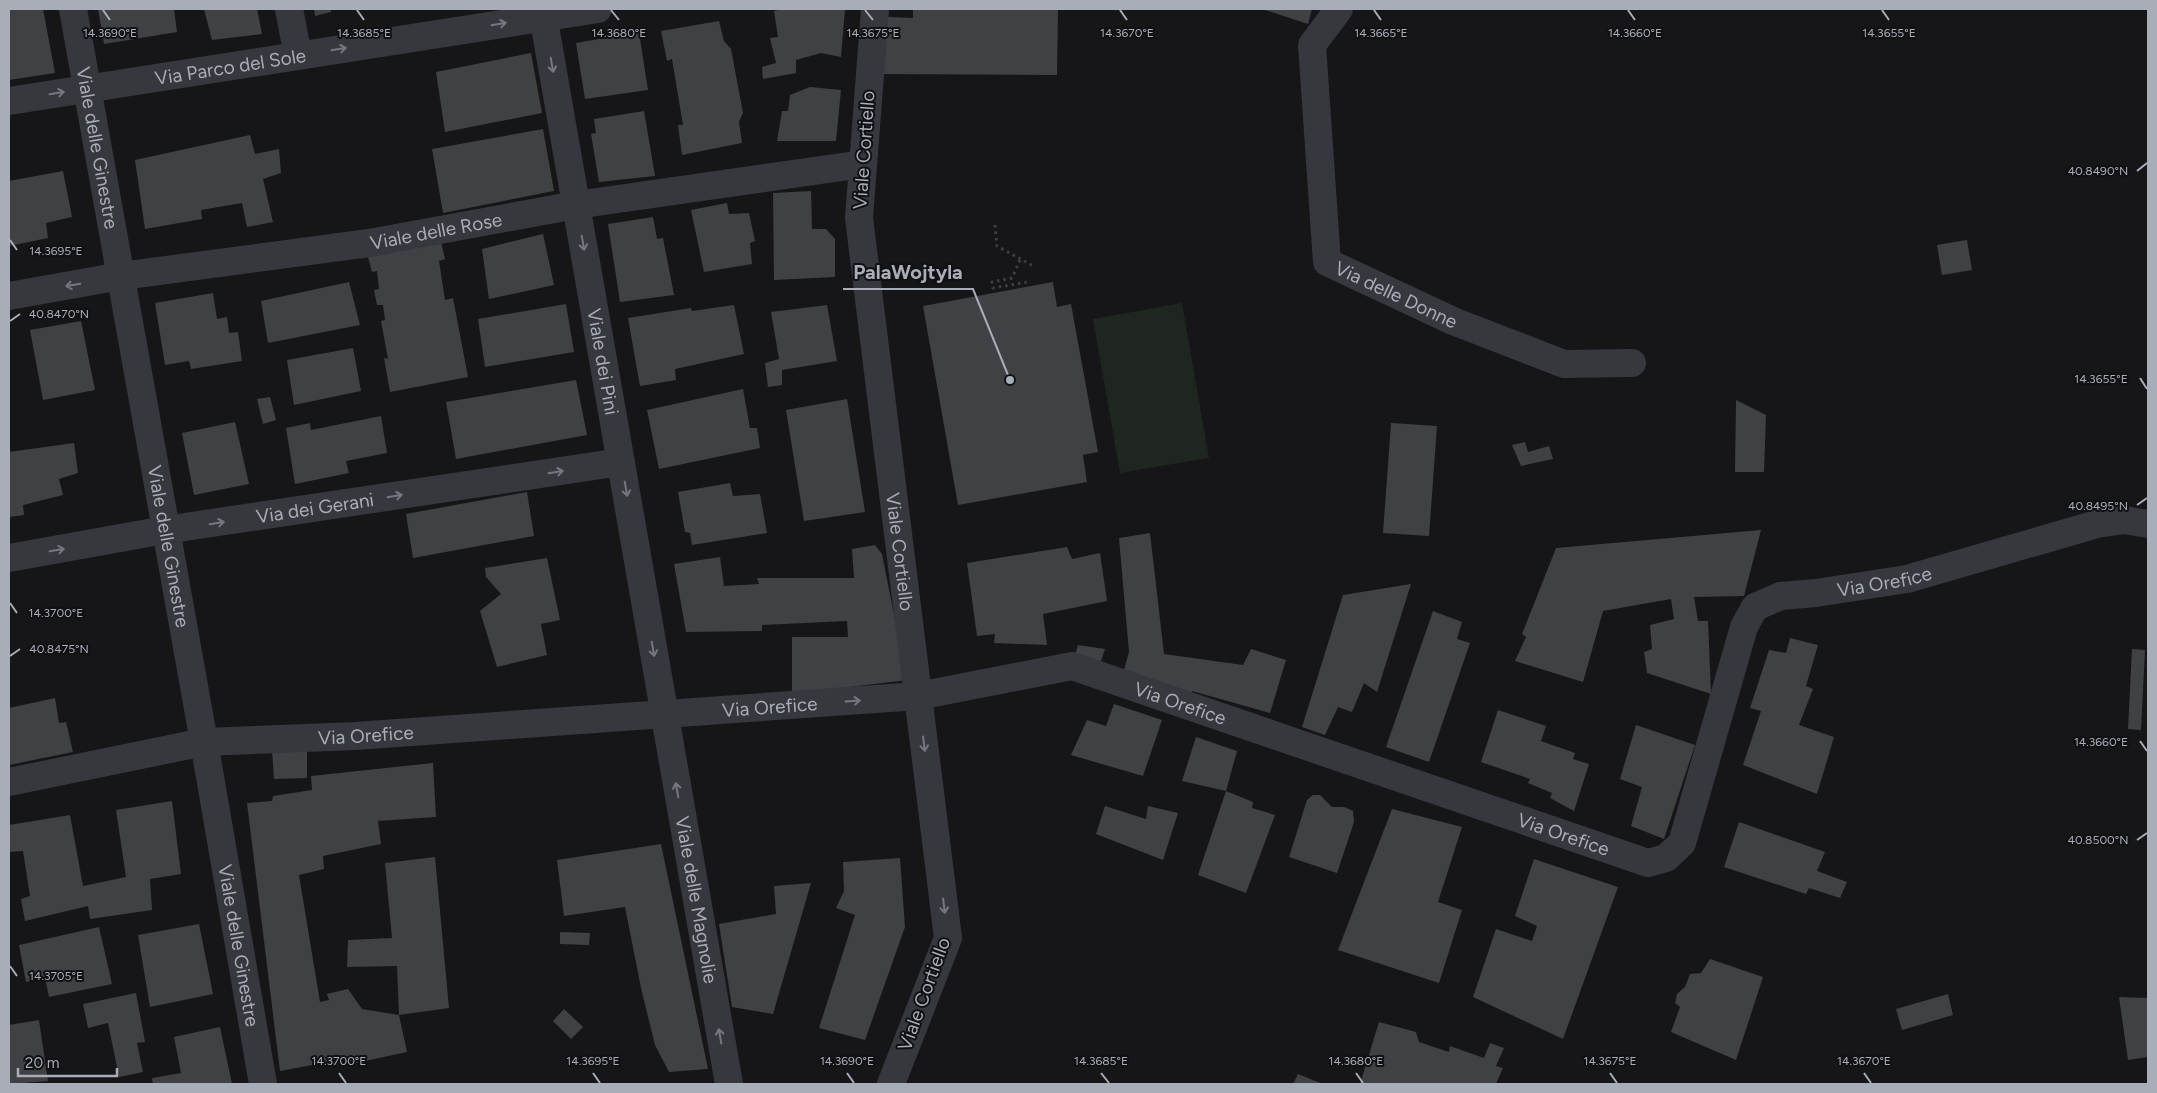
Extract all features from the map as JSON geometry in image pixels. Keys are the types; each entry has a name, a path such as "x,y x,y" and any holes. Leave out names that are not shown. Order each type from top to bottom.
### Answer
{"street":[{"name":"Viale delle Ginestre","path":"73,9 263,1084"},
{"path":"289,9 298,56"},
{"name":"Via Parco del Sole","path":"9,101 298,56 543,13 598,9"},
{"name":"Viale Cortiello","path":"875,9 859,218 948,938 890,1084"},
{"name":"Via delle Donne","path":"1339,9 1312,45 1327,262 1453,321 1564,364 1632,363"},
{"name":"Viale dei Pini","path":"543,13 664,714"},
{"name":"Viale delle Rose","path":"9,296 121,276 369,243 576,205 863,164"},
{"name":"Via dei Gerani","path":"9,558 165,530 621,462"},
{"name":"Via Orefice","path":"9,782 204,742 355,736 918,696 1072,666 1648,863 1666,858 1682,843 1744,627 1755,607 1781,596 1907,579 2097,524 2124,520 2148,524"},
{"name":"Viale delle Magnolie","path":"664,714 728,1084"}],"path":[{"path":"996,225 997,246 1035,267"},
{"path":"1020,260 1012,278 992,282 993,288 1028,282"}],"shaded area":[{"path":"1182,303 1209,458 1120,473 1093,319"}],"building":[{"path":"9,9 43,9 55,73 9,80"},
{"path":"98,9 174,9 177,32 104,44"},
{"path":"204,9 257,9 262,34 212,40"},
{"path":"314,9 331,9 331,12 315,16"},
{"path":"783,9 845,9 841,57 821,53 796,60 796,73 763,79 762,67 776,63 770,38 778,37 774,11"},
{"path":"913,9 1058,9 1057,75 881,74 888,17 913,18"},
{"path":"1262,9 1312,9 1308,24"},
{"path":"719,21 724,41 731,49 743,113 739,122 742,143 682,155 678,125 683,125 672,59 667,61 661,31"},
{"path":"639,32 648,90 585,99 576,43"},
{"path":"531,53 542,113 445,132 436,72"},
{"path":"810,87 841,90 836,141 777,141 782,111 788,111 790,95"},
{"path":"644,111 655,176 599,182 591,134 596,133 594,119"},
{"path":"543,129 554,191 443,213 432,149"},
{"path":"250,135 255,154 279,149 281,173 263,179 273,222 247,227 242,203 201,210 202,219 145,229 135,160"},
{"path":"63,171 72,217 46,223 48,238 9,246 9,181"},
{"path":"811,191 812,229 826,229 835,239 835,277 774,280 773,193"},
{"path":"727,203 729,214 749,213 755,241 750,243 752,264 704,272 691,210"},
{"path":"653,217 657,239 663,238 674,295 620,302 608,224"},
{"path":"543,234 554,285 489,299 482,249"},
{"path":"1967,240 1972,270 1942,275 1937,245"},
{"path":"441,242 445,259 439,261 445,300 453,298 468,377 390,392 384,358 388,359 381,321 385,320 383,305 377,305 374,290 379,289 377,271 372,272 368,257"},
{"path":"349,282 360,325 268,343 261,301"},
{"path":"1053,282 1057,307 1071,304 1098,452 1083,455 1087,482 958,505 923,306"},
{"path":"213,293 217,319 227,317 229,333 238,332 242,361 191,369 189,361 165,365 155,303"},
{"path":"566,304 574,352 485,367 478,319"},
{"path":"734,305 744,354 675,369 676,380 640,386 628,318 691,308 692,311"},
{"path":"827,305 837,361 782,370 782,385 768,387 765,363 779,359 771,312"},
{"path":"81,321 95,390 43,400 30,330"},
{"path":"353,348 361,391 294,405 287,360"},
{"path":"576,380 587,435 456,459 446,402"},
{"path":"743,389 750,428 757,428 760,448 659,469 647,410"},
{"path":"270,397 276,420 263,424 257,399"},
{"path":"847,399 865,512 804,521 786,410"},
{"path":"1736,400 1766,415 1764,472 1735,472"},
{"path":"381,416 387,453 346,461 349,473 295,484 286,428 310,423 311,430"},
{"path":"235,422 249,484 194,495 182,433"},
{"path":"1391,423 1437,426 1429,536 1383,533"},
{"path":"1525,442 1528,452 1549,446 1553,459 1521,466 1512,445"},
{"path":"74,443 78,473 59,479 63,495 23,505 24,515 9,517 9,452"},
{"path":"730,483 733,496 760,494 767,533 692,545 690,533 685,532 678,492"},
{"path":"527,492 534,536 413,558 406,514"},
{"path":"1761,530 1744,596 1694,597 1698,621 1708,621 1711,694 1647,673 1644,652 1652,649 1650,625 1674,619 1671,599 1603,611 1583,682 1515,661 1526,637 1522,634 1556,548"},
{"path":"1150,533 1164,654 1243,665 1251,649 1286,660 1270,713 1192,691 1189,702 1121,681 1129,652 1119,538"},
{"path":"875,545 882,554 907,680 792,694 792,637 848,637 847,621 762,625 762,631 686,632 674,564 720,557 724,586 759,584 757,578 854,578 852,549"},
{"path":"1067,547 1072,559 1100,553 1107,601 1043,614 1047,645 994,643 995,634 977,636 967,563"},
{"path":"547,558 560,620 541,624 547,655 497,667 480,611 501,594 486,577 485,568"},
{"path":"1411,584 1377,692 1364,683 1352,712 1338,707 1325,735 1302,727 1343,595"},
{"path":"1433,611 1462,622 1457,639 1470,643 1429,762 1386,747"},
{"path":"1790,638 1818,645 1806,686 1813,689 1799,725 1834,737 1817,794 1743,765 1761,711 1750,708 1769,650 1786,653"},
{"path":"1078,645 1105,649 1099,667 1073,661"},
{"path":"2132,649 2145,650 2141,730 2128,729"},
{"path":"55,698 59,723 66,722 73,752 9,765 9,708"},
{"path":"1114,704 1162,720 1143,776 1071,755 1087,720 1106,726"},
{"path":"1498,710 1546,726 1541,741 1575,753 1573,759 1589,764 1574,811 1550,798 1552,793 1528,783 1530,779 1481,762"},
{"path":"1636,725 1695,745 1664,839 1631,826 1642,787 1620,779"},
{"path":"1196,737 1237,751 1226,791 1182,781"},
{"path":"307,749 307,778 274,779 272,750"},
{"path":"433,763 436,817 378,821 381,844 323,856 324,869 299,875 320,1002 329,1000 327,994 348,989 362,1009 399,1015 407,1052 346,1065 345,1059 280,1071 247,803 272,801 273,796 312,790 311,776"},
{"path":"1226,791 1253,802 1252,808 1275,815 1246,893 1198,875"},
{"path":"1313,795 1320,795 1332,807 1344,807 1353,811 1354,822 1337,873 1289,857 1307,800"},
{"path":"172,801 181,874 150,879 152,910 90,919 88,906 25,921 21,899 30,896 23,851 9,852 9,825 70,815 83,886 126,877 116,810"},
{"path":"1105,806 1146,819 1148,806 1178,813 1163,860 1096,834"},
{"path":"1392,809 1462,827 1438,902 1462,910 1439,983 1338,950"},
{"path":"1739,822 1825,852 1817,871 1847,882 1840,898 1809,888 1806,894 1724,867"},
{"path":"661,844 708,1069 669,1072 655,1045 641,988 625,907 564,916 557,860"},
{"path":"435,857 449,1008 399,1015 397,966 347,967 348,940 392,938 385,863"},
{"path":"900,858 905,927 865,1040 819,1028 855,915 836,908 844,891 843,862"},
{"path":"1534,859 1618,887 1563,1039 1473,997 1496,929 1532,941 1537,926 1515,916"},
{"path":"811,883 773,1014 732,1007 719,924 776,914 774,886"},
{"path":"199,924 213,994 150,1007 138,935"},
{"path":"99,927 112,984 49,997 45,978 26,982 19,945"},
{"path":"560,932 590,933 589,945 560,944"},
{"path":"1710,959 1763,977 1736,1060 1671,1032 1680,1007 1675,1003 1677,994 1685,987 1690,974 1701,973"},
{"path":"136,993 145,1042 137,1043 143,1072 119,1077 108,1023 88,1028 83,1004"},
{"path":"1948,994 1953,1015 1902,1030 1896,1009"},
{"path":"2119,997 2148,998 2148,1057 2128,1060"},
{"path":"564,1009 583,1027 571,1039 553,1021"},
{"path":"39,1020 48,1081 9,1084 9,1025"},
{"path":"1379,1022 1416,1032 1419,1042 1449,1052 1450,1046 1484,1058 1490,1043 1504,1048 1496,1066 1503,1068 1496,1084 1360,1084"},
{"path":"220,1027 232,1084 153,1084 152,1078 181,1073 174,1037"},
{"path":"1298,1074 1323,1084 1293,1084"}],"place":[{"name":"PalaWojtyla","path":"1010,380"}]}
